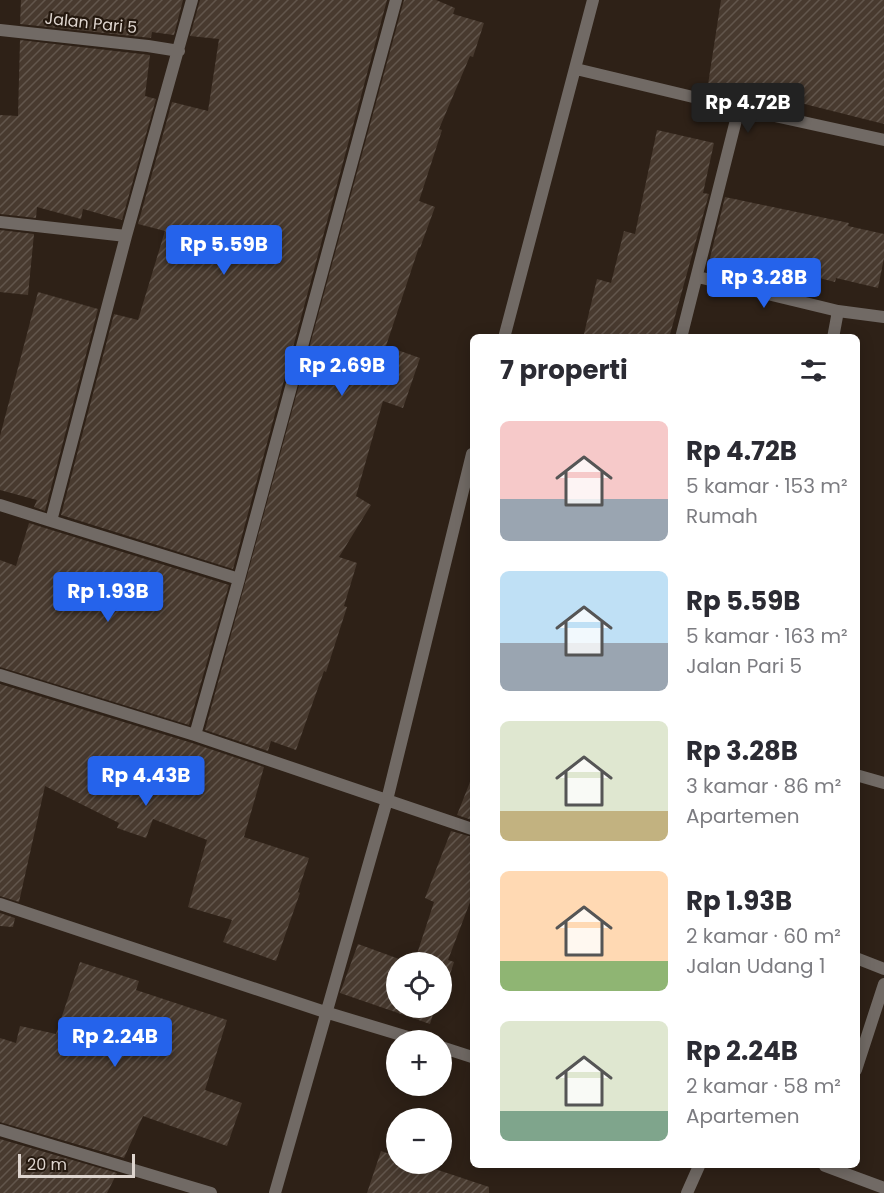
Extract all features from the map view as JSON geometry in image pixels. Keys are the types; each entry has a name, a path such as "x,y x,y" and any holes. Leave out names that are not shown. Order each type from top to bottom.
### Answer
{"street":[{"path":"51,521 126,236 192,0"},
{"path":"195,735 396,0"},
{"path":"505,334 593,0"},
{"name":"Jalan Pari 5","path":"0,30 179,51"},
{"path":"576,69 884,140"},
{"path":"682,334 739,108"},
{"path":"0,222 126,236"},
{"path":"698,277 838,311 884,317"},
{"path":"834,334 838,311"},
{"path":"275,1193 387,800 470,462"},
{"path":"0,505 239,579"},
{"path":"0,675 195,735 470,828"},
{"path":"860,776 884,783"},
{"path":"0,904 386,1030"},
{"path":"860,960 884,969"},
{"path":"860,1058 884,984"},
{"path":"452,1050 470,1055"},
{"path":"0,1130 210,1193"},
{"path":"687,1193 698,1168"},
{"path":"831,1168 884,1188"}],"building":[{"path":"21,0 183,0 174,35 152,32 151,38 20,24"},
{"path":"200,0 387,0 233,569 61,515 114,314 138,320 165,231 138,224 172,102 208,111 219,39 190,36"},
{"path":"404,0 436,0 455,8 453,14 484,23 473,57 470,56 439,129 442,130 419,201 435,207 386,346 420,358 403,408 383,401 356,496 371,505 339,557 357,563 344,606 347,607 326,672 324,671 296,750 271,741 268,751 205,730"},
{"path":"721,0 884,0 884,124 741,88 740,96 707,91"},
{"path":"20,40 150,55 145,96 156,99 122,220 83,209 81,219 37,207 36,218 0,214 0,115 18,116"},
{"path":"657,130 714,143 703,193 709,194 670,334 584,334 597,279 611,283 624,231 635,234"},
{"path":"725,197 849,223 848,226 884,234 884,258 878,288 836,278 835,282 799,273 799,277 710,258"},
{"path":"0,230 34,234 28,295 0,292"},
{"path":"38,292 98,309 45,511 34,507 37,500 0,490 0,436"},
{"path":"29,523 229,585 189,725 0,667 0,560 16,566"},
{"path":"0,684 264,767 244,837 309,858 298,892 300,893 276,961 223,942 232,920 188,907 207,840 153,819 146,838 117,828 119,823 45,786 19,902 0,896"},
{"path":"470,782 470,819 457,815"},
{"path":"451,831 470,836 470,902 451,952 418,952 434,902 425,898"},
{"path":"0,913 15,918 13,927 0,926"},
{"path":"358,944 386,954 386,1009 340,993"},
{"path":"80,962 139,981 136,990 227,1020 205,1090 242,1103 227,1146 143,1116 124,1158 0,1122 0,1038 16,1043 20,1026 56,1034"},
{"path":"413,1018 432,1018 430,1024"},
{"path":"0,1139 117,1173 107,1193 0,1193"},
{"path":"381,1151 386,1153 386,1174 450,1174 489,1187 489,1193 367,1193"}]}
